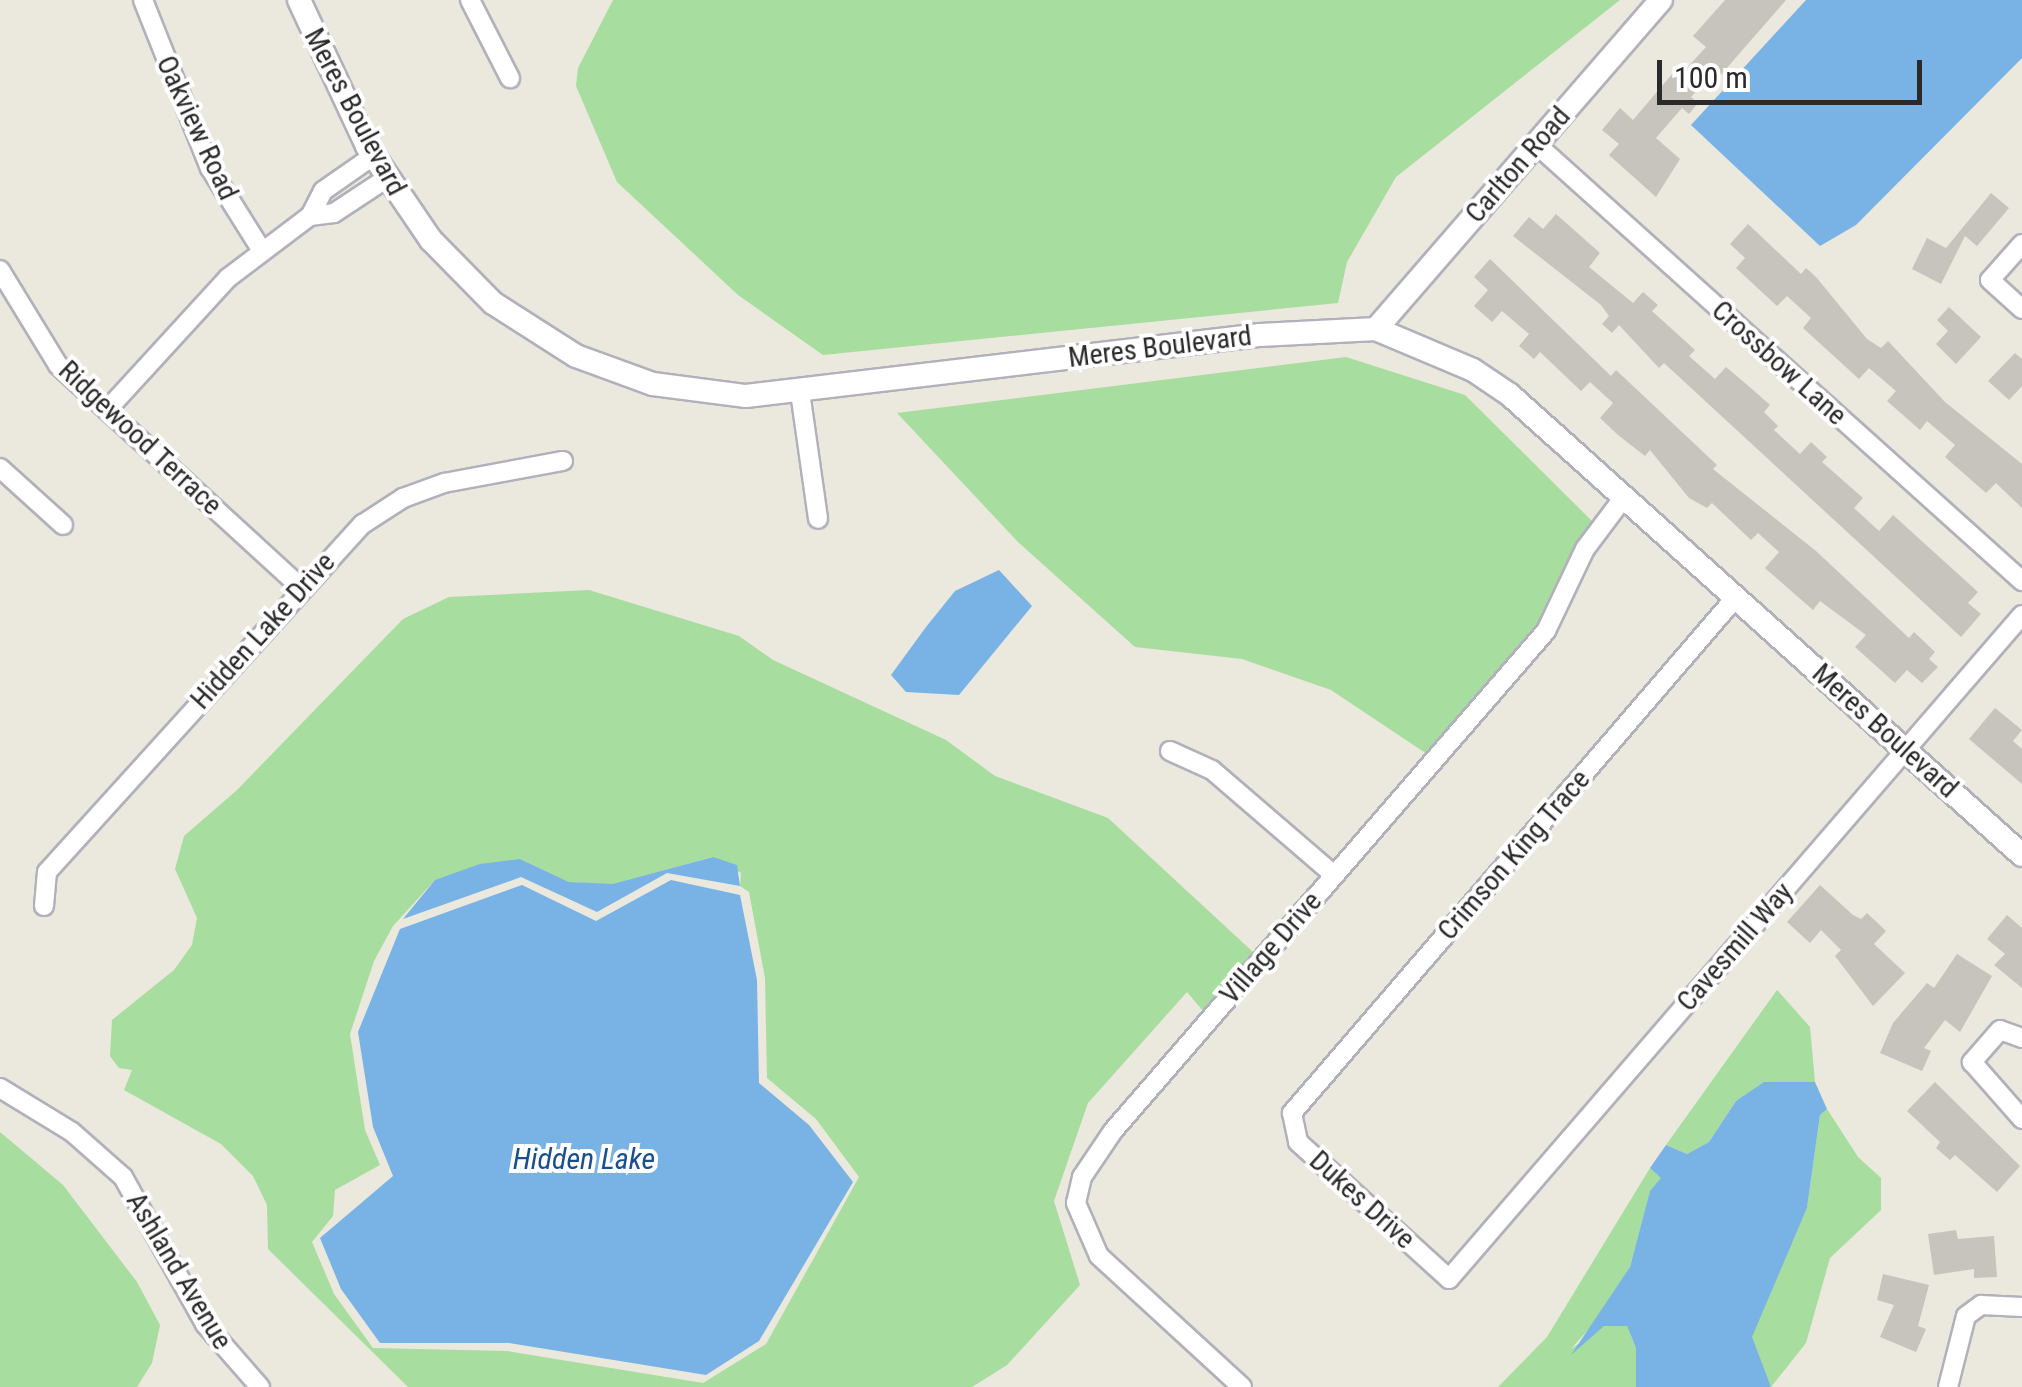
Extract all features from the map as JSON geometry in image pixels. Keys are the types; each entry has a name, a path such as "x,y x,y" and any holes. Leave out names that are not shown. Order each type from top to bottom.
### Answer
{"street":[{"name":"Oakview Road","path":"143,0 210,168 262,252"},
{"name":"Meres Boulevard","path":"300,0 387,178 469,282 524,327 576,356 692,392 800,392 1260,334 1376,329 1486,378 1736,596 2022,855"},
{"path":"470,0 510,78"},
{"name":"Carlton Road","path":"1376,329 1662,0"},
{"name":"Crossbow Lane","path":"1536,144 2022,581"},
{"path":"107,410 217,289 310,216 323,191 373,156"},
{"path":"310,216 334,213 387,178"},
{"path":"2022,244 1990,280 2022,309"},
{"name":"Ridgewood Terrace","path":"0,270 58,364 301,588"},
{"path":"800,392 818,519"},
{"name":"Hidden Lake Drive","path":"44,906 47,872 363,524 403,498 444,483 563,462"},
{"path":"0,468 63,525"},
{"name":"Village Drive","path":"1242,1387 1099,1256 1080,1219 1078,1192 1105,1141 1546,630 1585,549 1624,497"},
{"name":"Crimson King Trace","path":"1292,1113 1736,596"},
{"name":"Cavesmill Way","path":"1449,1279 2022,615"},
{"path":"1170,751 1212,770 1334,875"},
{"path":"2022,1038 2010,1028 2000,1030 1972,1062 2022,1120"},
{"name":"Ashland Avenue","path":"0,1088 72,1132 123,1177 205,1324 260,1387"},
{"name":"Dukes Drive","path":"1292,1113 1298,1142 1449,1279"},
{"path":"1948,1387 1966,1316 1981,1305 2022,1307"}],"green space":[{"path":"613,0 1620,0 1396,177 1347,262 1338,303 823,355 738,295 617,182 576,86 578,68"},
{"path":"1346,357 1465,395 1592,521 1549,611 1427,754 1331,690 1242,659 1135,647 1018,542 897,413"},
{"path":"589,590 739,636 773,660 946,740 995,776 1108,818 1253,952 1204,1012 1187,992 1088,1103 1054,1201 1080,1285 1007,1365 972,1387 408,1387 268,1249 267,1205 253,1176 221,1144 124,1090 132,1070 119,1068 110,1056 112,1020 174,970 192,945 197,918 175,869 184,836 237,790 403,619 449,597","holes":["712,857 741,873 740,886 749,892 765,978 767,1078 816,1119 859,1177 766,1344 703,1383 507,1351 373,1348 334,1294 312,1242 333,1216 335,1190 380,1165 365,1130 350,1034 374,961 393,926 435,880 520,859 569,882 613,885"]},
{"path":"1777,990 1810,1027 1815,1082 1764,1083 1736,1101 1709,1142 1687,1154 1666,1145"},
{"path":"1827,1109 1858,1157 1881,1178 1881,1210 1830,1258 1806,1343 1771,1387 1751,1337 1807,1208 1820,1115"},
{"path":"0,1132 63,1185 137,1282 160,1325 152,1363 137,1387 0,1387"},
{"path":"1650,1168 1662,1178 1650,1192 1630,1267 1603,1313 1571,1349 1604,1326 1627,1326 1636,1348 1636,1387 1498,1387 1547,1337"}],"water":[{"path":"1806,0 2022,0 2022,58 1856,225 1820,246 1691,125"},
{"path":"999,570 1032,606 959,695 906,692 891,675 926,627 955,591"},
{"path":"713,857 737,865 740,886 667,873 597,912 521,877 403,919 435,880 480,864 520,859 569,882 613,884"},
{"name":"Hidden Lake","path":"671,880 740,895 757,980 759,1083 809,1125 853,1182 759,1341 706,1375 509,1343 380,1343 341,1289 320,1238 393,1176 373,1127 358,1032 400,929 522,885 596,921"},
{"path":"1764,1082 1815,1082 1827,1109 1820,1115 1807,1208 1752,1337 1771,1387 1636,1387 1636,1348 1627,1326 1604,1326 1571,1355 1630,1267 1650,1191 1661,1178 1650,1168 1666,1145 1687,1154 1709,1142 1736,1101"}],"building":[{"path":"1725,0 1786,0 1718,78 1712,73 1691,97 1698,103 1689,114 1682,108 1656,138 1680,159 1656,197 1609,155 1619,144 1602,130 1620,108 1633,120 1679,66 1685,70 1706,47 1693,36"},
{"path":"1991,193 2009,208 1977,246 1965,236 1941,284 1912,269 1927,238 1946,248"},
{"path":"1556,214 1600,253 1589,267 1633,303 1643,292 1658,305 1652,311 1695,350 1689,356 1715,379 1726,367 1752,389 1770,405 1764,412 1778,426 1774,430 1800,454 1811,442 1827,457 1822,462 1863,498 1854,508 1879,531 1893,515 1978,592 1968,603 1981,614 1961,637 1664,363 1659,368 1619,325 1612,333 1602,324 1609,316 1601,305 1513,236 1529,217 1543,229"},
{"path":"1748,224 1801,274 1806,268 1816,277 1867,339 1881,348 1888,341 1945,402 2022,464 2022,508 1996,483 1986,493 1945,457 1955,445 1927,421 1920,430 1887,401 1896,391 1869,368 1859,379 1803,328 1811,318 1787,296 1777,306 1736,268 1745,258 1730,244"},
{"path":"1490,259 1611,376 1616,370 1717,465 1713,469 1816,551 1909,638 1914,632 1935,652 1929,659 1938,667 1922,683 1907,670 1895,683 1855,647 1866,635 1820,601 1813,610 1765,568 1779,552 1758,533 1751,540 1712,503 1707,508 1689,498 1650,450 1645,456 1600,418 1613,403 1590,382 1581,391 1540,352 1534,359 1519,346 1529,334 1502,311 1492,322 1474,306 1488,290 1474,277"},
{"path":"1949,307 1981,337 1956,364 1936,344 1948,331 1937,320"},
{"path":"2015,353 2022,359 2022,386 2009,400 1988,381"},
{"path":"1995,708 2022,730 2013,741 2022,749 2022,784 1969,739"},
{"path":"1820,885 1853,915 1861,919 1867,913 1886,931 1874,944 1905,973 1873,1006 1835,956 1841,950 1821,930 1810,943 1787,922"},
{"path":"2007,915 2022,928 2022,988 1994,965 2005,954 1987,939"},
{"path":"1957,954 1992,976 1960,1032 1945,1020 1924,1048 1931,1051 1922,1071 1880,1053 1893,1023 1927,983 1934,988"},
{"path":"1935,1082 2020,1166 1997,1192 1955,1155 1950,1160 1936,1148 1940,1142 1907,1111"},
{"path":"1956,1230 1958,1239 1994,1236 1997,1277 1974,1278 1974,1269 1934,1275 1928,1234"},
{"path":"1883,1274 1929,1285 1918,1326 1926,1329 1916,1352 1880,1337 1894,1305 1877,1300"}]}
